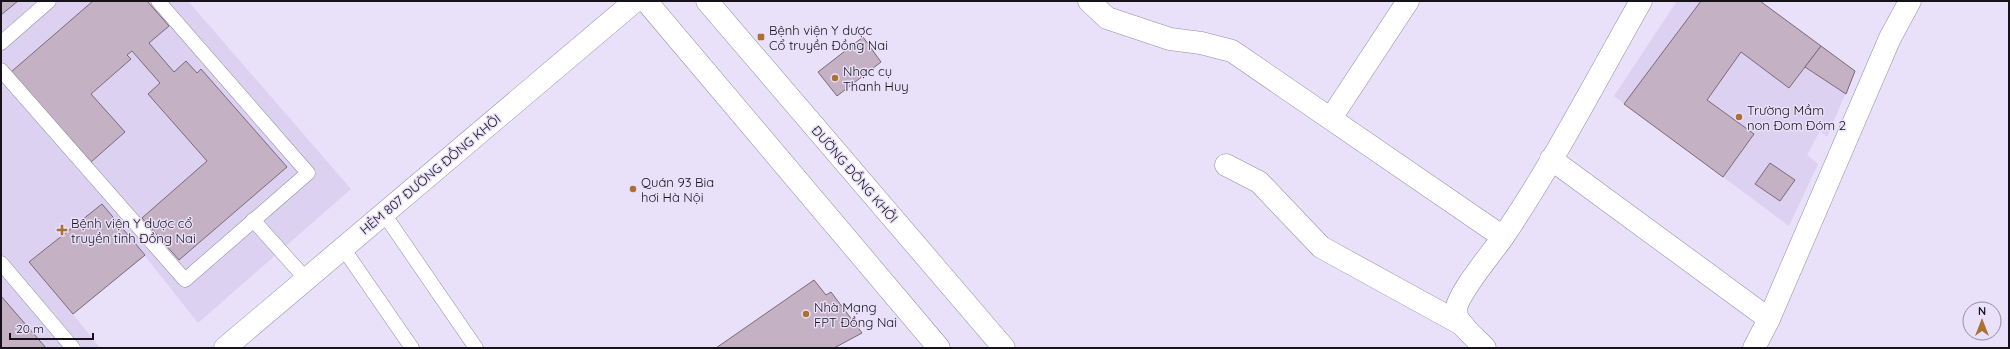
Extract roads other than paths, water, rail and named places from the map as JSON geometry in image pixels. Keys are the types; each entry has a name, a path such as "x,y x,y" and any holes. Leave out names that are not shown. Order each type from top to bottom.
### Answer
{"street":[{"name":"HẺM 807 ĐƯỜNG ĐỒNG KHỞI","path":"225,348 635,1"},
{"path":"646,1 939,348"},
{"name":"ĐƯỜNG ĐỒNG KHỞI","path":"707,1 1004,348"},
{"path":"1088,1 1106,18 1170,40 1201,43 1232,51 1503,237"},
{"path":"1331,118 1408,1"},
{"path":"1485,348 1463,326 1456,314 1458,299 1503,237 1551,159 1640,1"},
{"path":"1754,348 1769,318 1890,38 1910,1"},
{"path":"1551,159 1769,318"},
{"path":"1226,165 1259,182 1321,247 1463,326"}],"lane":[{"path":"1,43 49,1"},
{"path":"1,70 185,280 308,173 158,1"},
{"path":"384,214 476,348"},
{"path":"253,220 306,279"},
{"path":"343,248 412,348"},
{"path":"1,262 73,348"}],"place":[{"name":"Bệnh viện Y dược Cổ truyền Đồng Nai","path":"761,37"},
{"name":"Nhạc cụ Thanh Huy","path":"835,78"},
{"name":"Trường Mầm non Đom Đóm 2","path":"1739,117"},
{"name":"Quán 93 Bia hơi Hà Nội","path":"633,189"},
{"name":"Bệnh viện Y dược cổ truyền tỉnh Đồng Nai","path":"62,230"},
{"name":"Nhà Mạng FPT Đồng Nai","path":"806,314"}]}
